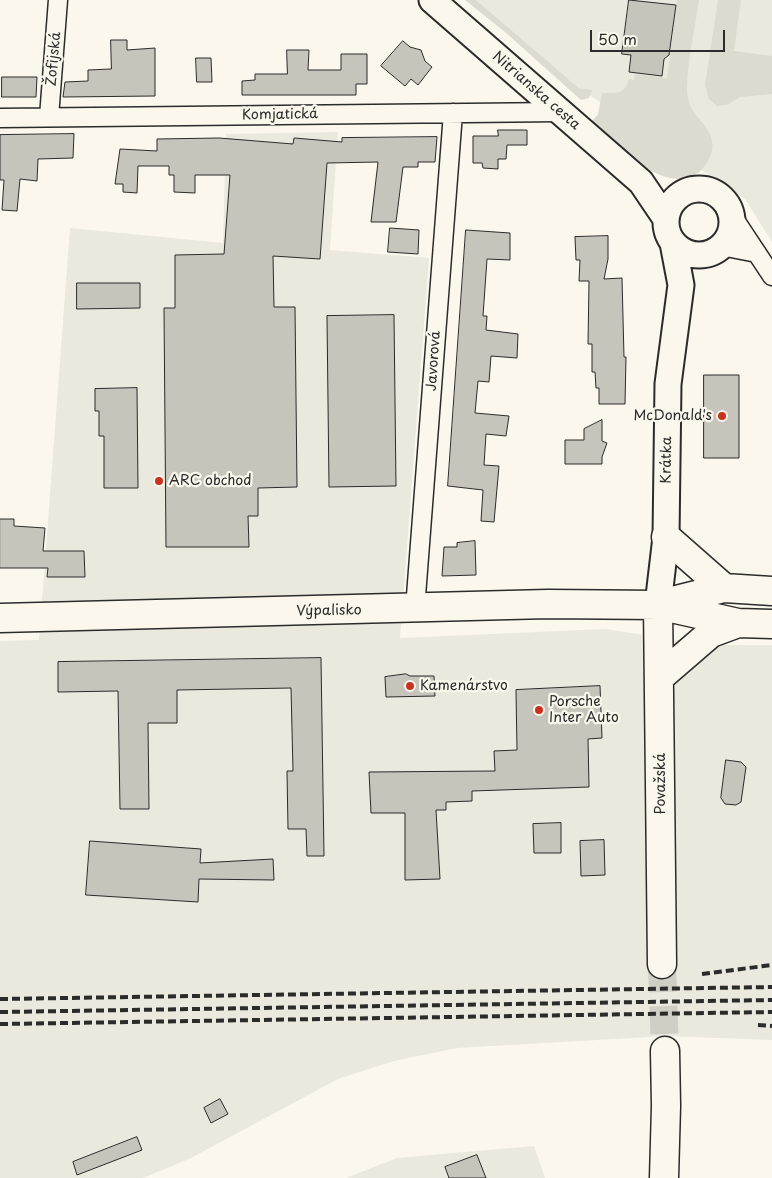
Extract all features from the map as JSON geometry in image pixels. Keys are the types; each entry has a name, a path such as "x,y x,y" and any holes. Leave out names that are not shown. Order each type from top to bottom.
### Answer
{"main road":[{"name":"Nitrianska cesta","path":"432,0 641,182 666,219"},
{"name":"Nitrianska cesta","path":"641,182 682,194"},
{"path":"681,285 714,250 730,231 729,211 722,199 712,192 699,189 682,194 670,207 666,219 667,232 673,243 688,253 714,250"},
{"name":"Krátka","path":"658,605 666,537 668,384 681,285 673,243"},
{"path":"666,537 724,588"},
{"name":"Výpalisko","path":"658,605 724,588 772,591"},
{"name":"Výpalisko","path":"0,618 548,604 658,605 738,623 772,624"},
{"name":"Považská","path":"658,605 662,872 660,933 662,964"},
{"path":"660,677 711,633 738,623"},
{"path":"664,1178 665,1052"}],"street":[{"name":"Žofijská","path":"49,117 58,0"},
{"name":"Komjatická","path":"0,118 560,112"},
{"name":"Javorová","path":"414,608 453,113"},
{"path":"729,211 772,276"},
{"path":"714,250 757,254"}],"shaded area":[{"path":"465,0 476,0 579,88 592,90 589,98 581,100 505,32"},
{"path":"476,0 772,0 772,242 745,199 579,88"},
{"path":"677,0 699,0 687,87 690,105 710,134 712,148 703,168 690,177 676,179 660,175 643,167 612,145 589,125 598,114 602,93 619,92 625,88 629,79 634,80 635,74 667,78"},
{"path":"718,0 741,0 734,51 772,56 772,94 740,97 727,105 717,106 709,99 705,85"},
{"path":"338,132 330,250 429,258 400,638 605,629 710,645 772,645 772,1040 667,1036 457,1048 394,1061 338,1079 191,1158 143,1178 0,1178 0,641 39,640 70,228 223,243 226,134"},
{"path":"534,1146 545,1178 346,1178 397,1158"}],"building":[{"path":"629,0 676,5 669,55 664,59 662,76 629,72 631,55 622,54"},
{"path":"111,40 127,40 127,50 155,48 155,96 63,97 65,82 88,81 88,70 111,69"},
{"path":"403,41 410,47 421,50 425,61 432,67 418,85 411,79 405,86 381,66"},
{"path":"287,50 309,50 308,70 341,70 341,54 367,54 367,84 356,84 356,95 242,95 242,81 255,80 255,74 287,74"},
{"path":"196,58 211,58 212,82 197,82"},
{"path":"2,77 37,77 36,97 2,97"},
{"path":"498,130 527,130 527,145 507,145 506,159 498,159 498,169 483,168 482,163 473,163 473,136 498,136"},
{"path":"74,134 73,158 38,159 37,181 20,179 17,211 2,210 4,180 0,180 0,135"},
{"path":"437,137 435,162 418,162 418,167 403,167 396,222 371,222 378,162 327,163 320,259 273,256 274,307 295,307 297,487 258,488 258,516 248,516 249,547 166,547 164,308 175,308 175,255 224,254 230,175 195,175 195,193 174,192 174,175 169,175 169,166 138,166 137,193 123,192 123,184 115,184 120,149 157,151 157,139 219,138 293,144 294,138 342,142 342,138"},
{"path":"390,228 419,230 418,254 388,252"},
{"path":"466,230 510,233 510,260 487,259 483,316 487,316 486,330 518,334 517,358 491,356 489,382 478,381 475,413 509,416 506,436 486,434 484,465 499,466 494,522 481,521 483,490 448,486"},
{"path":"608,236 608,259 604,279 622,278 624,357 626,357 625,404 599,404 599,388 596,388 595,372 592,372 592,344 588,344 589,281 579,281 580,260 576,260 575,237"},
{"path":"77,283 140,283 140,308 77,309"},
{"path":"394,315 396,486 329,487 327,316"},
{"name":"McDonald's","path":"704,375 739,375 739,458 704,458"},
{"path":"137,388 138,488 104,488 104,436 99,436 99,411 95,411 95,389"},
{"path":"602,420 602,441 607,443 602,457 602,464 565,464 565,440 584,440 584,429"},
{"path":"0,519 14,519 14,526 45,528 43,551 84,551 85,577 47,577 48,568 0,568"},
{"path":"475,541 476,575 442,576 444,547 457,547 457,543"},
{"path":"321,658 324,856 307,856 306,829 288,829 287,771 293,771 291,688 177,690 177,723 148,723 149,809 120,809 118,691 58,692 58,662"},
{"name":"Kamenárstvo","path":"406,674 410,676 434,676 435,696 386,697 385,677"},
{"path":"600,686 602,738 588,739 589,787 472,791 472,801 446,802 446,810 436,810 440,879 405,880 405,813 371,813 369,772 495,771 494,751 517,750 516,690"},
{"path":"726,760 741,762 746,767 741,802 736,805 725,804 721,798"},
{"path":"561,823 561,853 534,853 533,824"},
{"path":"604,840 605,875 581,876 580,841"},
{"path":"90,841 201,849 200,863 273,859 274,880 199,879 198,902 86,895"},
{"path":"220,1099 228,1114 211,1123 204,1108"},
{"path":"137,1137 142,1150 77,1175 73,1162"},
{"path":"477,1155 486,1178 449,1178 445,1167"}],"tunnel":[{"path":"662,964 665,1051"}],"railway":[{"path":"702,974 772,965"},
{"path":"0,999 772,987"},
{"path":"0,1012 772,1000"},
{"path":"0,1024 772,1012"},
{"path":"758,1025 772,1026"}],"place":[{"name":"McDonald's","path":"722,416"},
{"name":"ARC obchod","path":"159,481"},
{"name":"Kamenárstvo","path":"410,686"},
{"name":"Porsche Inter Auto","path":"539,710"}]}
